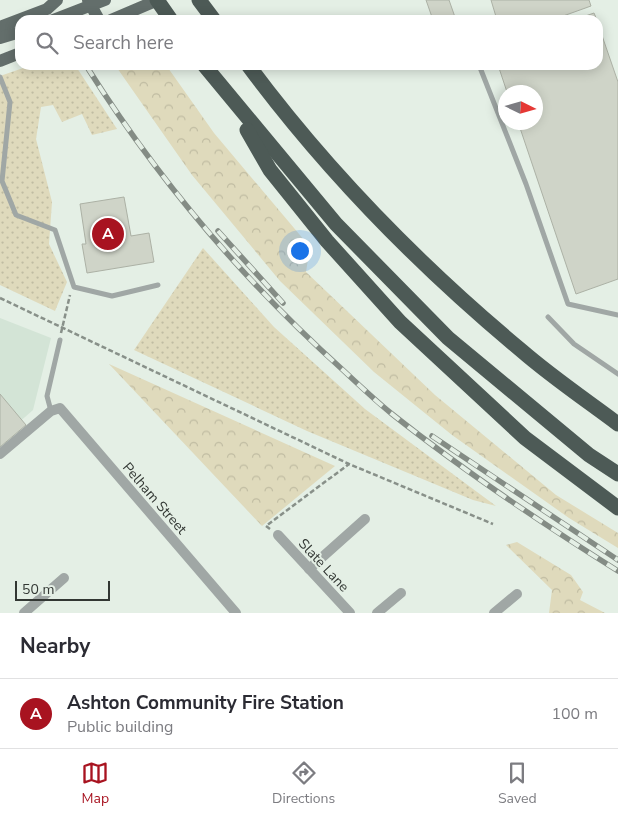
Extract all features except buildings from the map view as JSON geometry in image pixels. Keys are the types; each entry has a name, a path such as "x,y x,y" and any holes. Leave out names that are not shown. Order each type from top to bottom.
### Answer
{"highway":[{"path":"158,0 168,15"},
{"path":"199,0 210,15"},
{"path":"208,70 336,224 448,338 589,455 618,474"},
{"path":"252,70 273,99 396,238 522,352 618,424"},
{"path":"227,95 270,170 328,241 400,322 525,438 618,508"}],"main road":[{"path":"31,15 47,9 57,0"},
{"path":"64,15 89,3 105,0"},
{"path":"122,15 158,0"},
{"path":"89,3 96,15"},
{"path":"0,27 15,21"},
{"path":"0,38 15,34"},
{"path":"0,60 15,55"}],"street":[{"name":"Pelham Street","path":"51,411 60,408 236,613"},
{"path":"0,454 51,411"},
{"path":"309,569 366,519"},
{"name":"Slate Lane","path":"278,535 350,613"},
{"path":"24,613 64,578"},
{"path":"376,613 401,593"},
{"path":"494,613 517,594"}],"lane":[{"path":"481,70 526,184 568,304 618,315"},
{"path":"0,77 10,102 2,181 16,215 55,230 74,287 112,296 158,285"},
{"path":"548,318 574,344 618,374"},
{"path":"51,411 47,396 60,340"}],"path":[{"path":"0,298 349,464 493,524"},
{"path":"60,340 67,303"},
{"path":"278,535 266,526 349,464"}],"shaded area":[{"path":"0,318 51,338 33,410 0,439"}],"green space":[{"path":"17,70 78,70 117,129 92,135 82,114 62,122 53,105 41,107 36,139 52,202 49,244 67,282 55,311 0,285 0,76"},
{"path":"118,70 170,70 214,133 310,247 306,272 435,395 556,495 618,533 618,548 569,518 452,435 374,372 280,281 192,175"},
{"path":"203,248 274,327 365,409 496,506 473,500 307,431 134,350"},
{"path":"109,364 335,466 262,526"},
{"path":"517,542 571,575 583,592 580,600 605,613 549,613 552,590 506,545"}],"railway":[{"path":"89,70 143,150 205,228 272,302 308,337 380,404 419,435 503,496 618,571"},
{"path":"218,231 283,303"},
{"path":"432,436 618,560"}],"place":[{"name":"Ashton Community Fire Station","path":"108,234"}]}
